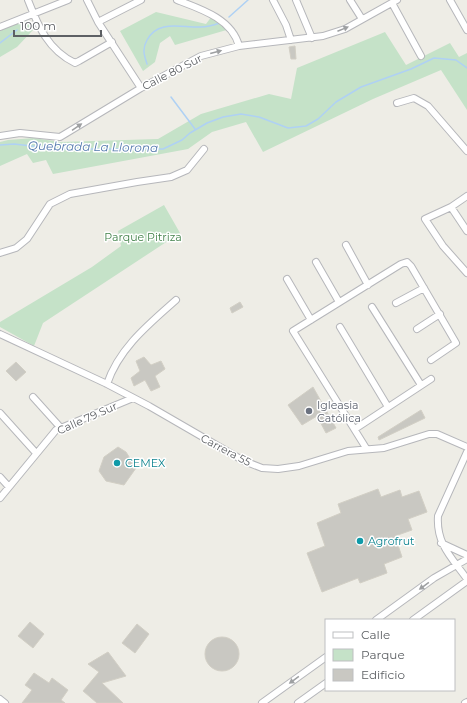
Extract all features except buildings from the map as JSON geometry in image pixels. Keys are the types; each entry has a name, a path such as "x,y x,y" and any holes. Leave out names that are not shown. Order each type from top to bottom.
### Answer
{"street":[{"path":"28,0 44,36 58,51 75,63 112,42"},
{"path":"0,27 68,0"},
{"path":"87,0 98,22 141,88"},
{"path":"98,22 141,0"},
{"path":"177,0 226,23 235,36 239,46"},
{"path":"273,0 286,25 291,40"},
{"path":"296,0 312,38"},
{"path":"350,0 362,19"},
{"path":"450,0 467,30"},
{"path":"394,1 421,56"},
{"name":"Calle 80 Sur","path":"0,136 20,133 55,138 66,136 141,88 201,56 239,46 312,38 345,29 394,1"},
{"path":"397,103 414,98 428,106 467,151"},
{"path":"0,253 16,248 27,239 50,204 70,194 171,177 187,170 204,149"},
{"path":"467,196 451,207 425,219 443,246 467,273"},
{"path":"451,207 467,231"},
{"path":"346,245 368,285"},
{"path":"316,262 339,302"},
{"path":"366,448 293,331 401,264 407,262 440,314 456,343 431,360"},
{"path":"287,279 311,320"},
{"path":"396,303 424,288"},
{"path":"107,384 114,365 125,349 176,300"},
{"path":"372,307 421,385"},
{"path":"416,329 440,314"},
{"path":"340,327 388,407"},
{"name":"Carrera 55","path":"1,336 107,384 244,461 262,468 278,469 299,466 348,451 366,448 384,448 429,434 437,434 467,447"},
{"path":"355,429 431,379"},
{"path":"34,397 60,427"},
{"name":"Calle 79 Sur","path":"0,498 52,434 60,427 133,398"},
{"path":"0,413 36,453"},
{"path":"414,619 467,580 441,542 437,527 438,516 465,461 467,452"},
{"path":"0,477 9,487"},
{"path":"441,542 467,555"},
{"path":"377,619 434,578 467,559"},
{"path":"262,703 325,658"},
{"path":"298,703 325,684"},
{"path":"0,699 6,703"}],"green space":[{"path":"156,12 206,24 212,16 230,29 175,45 170,36 160,43 155,62 143,71 120,31"},
{"path":"27,19 33,30 17,47 0,57 0,31"},
{"path":"385,32 406,65 450,43 459,57 467,53 467,110 441,70 373,99 263,152 246,122 212,132 188,149 53,174 46,160 33,163 27,154 0,166 0,142 8,140 34,138 60,142 158,139 201,114 269,94 291,99 297,68"},
{"name":"Parque Pitriza","path":"164,205 180,233 43,323 34,346 0,327 0,322 92,267 121,246 118,231"}],"waterway":[{"path":"229,17 248,0"},
{"path":"147,64 144,55 144,46 152,33 157,29 171,26 204,27 220,23"},
{"path":"0,43 17,30"},
{"name":"Quebrada La Llorona","path":"0,145 14,144 58,149 163,149 182,140 190,133 207,123 223,117 241,114 259,117 288,128 306,126 318,119 336,102 361,87 411,69 434,58 456,60 467,68"},
{"path":"171,97 195,129"}],"place":[{"name":"Igleasia Católica","path":"309,411"},
{"name":"CEMEX","path":"117,463"},
{"name":"Agrofrut","path":"360,541"}]}
